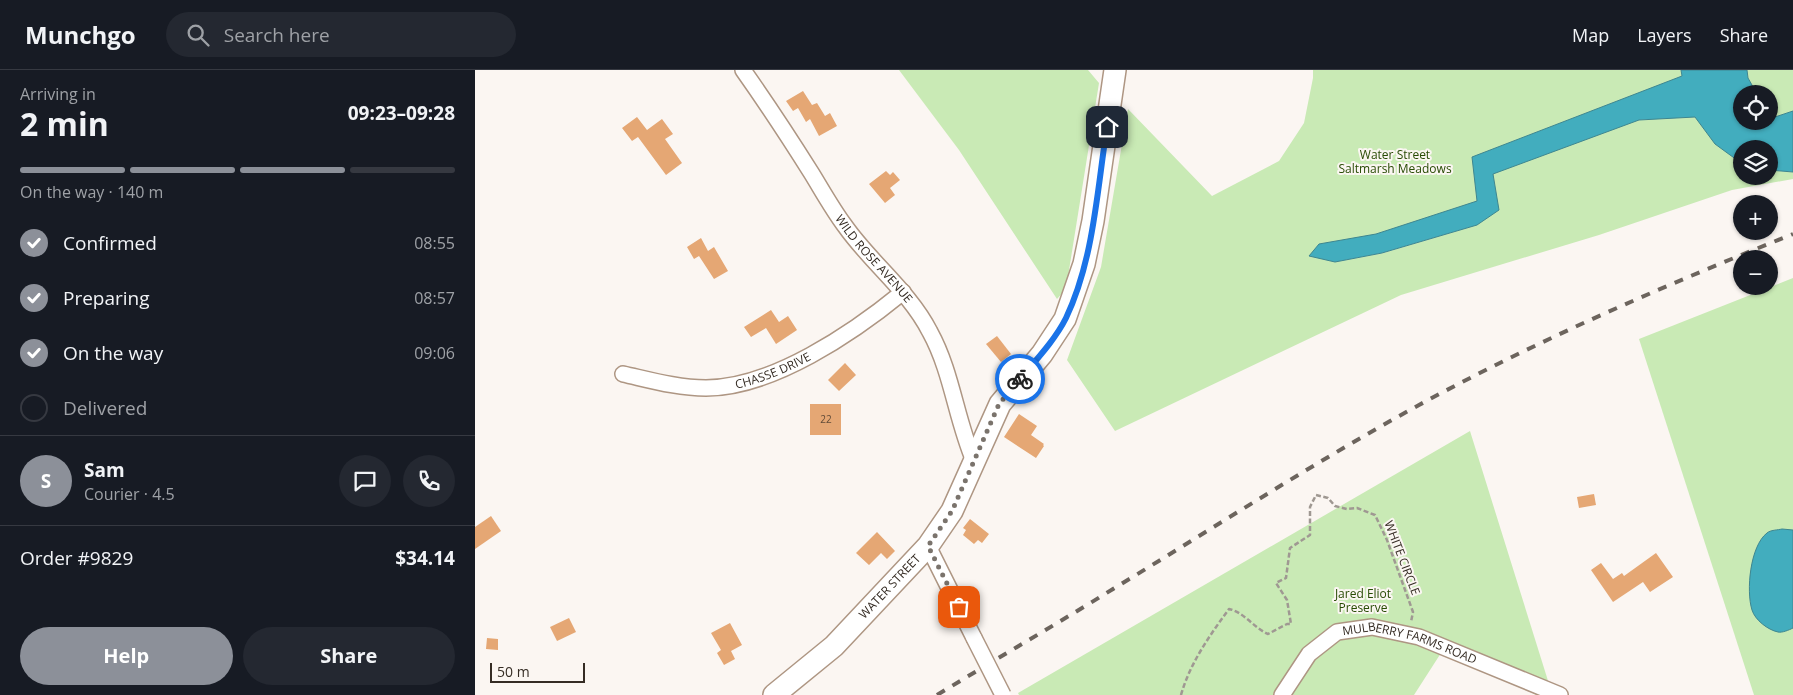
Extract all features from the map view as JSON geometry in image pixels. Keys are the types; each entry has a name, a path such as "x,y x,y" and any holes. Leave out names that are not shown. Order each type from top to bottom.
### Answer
{"main road":[{"name":"WATER STREET","path":"774,695 833,646 928,546 952,511 999,404 1042,354 1065,319 1075,295 1084,264 1093,221 1115,70"}],"street":[{"name":"WILD ROSE AVENUE","path":"743,70 775,114 843,224 868,255 903,292 924,321 945,366 974,461"},
{"name":"CHASSE DRIVE","path":"623,374 671,384 708,388 733,385 761,378 809,355 840,337 903,292"},
{"path":"928,546 1003,695"},
{"name":"MULBERRY FARMS ROAD","path":"1282,695 1309,654 1337,632 1372,627 1419,637 1560,695"}],"path":[{"name":"WHITE CIRCLE","path":"1181,695 1187,678 1202,649 1213,630 1229,609 1236,610 1260,630 1268,634 1287,624 1291,624 1287,600 1277,583 1286,578 1290,548 1310,535 1310,507 1316,495 1328,498 1335,506 1347,509 1357,508 1375,515 1387,540 1413,612 1409,635"}],"green space":[{"path":"899,70 1088,70 1099,83 1066,289 1057,299 959,150"},
{"name":"Water Street Saltmarsh Meadows","path":"1313,70 1681,70 1682,76 1639,120 1646,120 1693,105 1733,158 1733,185 1760,185 1732,190 1599,235 1401,295 1115,431 1067,360 1101,267 1128,109 1212,196 1279,161 1304,123","holes":["1477,225 1383,253 1335,262"]},
{"path":"1747,70 1793,70 1793,111 1778,116 1778,85 1752,85 1748,78"},
{"path":"1778,171 1793,172 1793,179 1778,182"},
{"path":"1793,278 1793,695 1754,695 1639,339 1750,295 1778,295 1778,284"},
{"name":"Jared Eliot Preserve","path":"1470,431 1549,684 1562,695 1536,695 1506,678 1441,653 1414,695 1019,695 1018,693"}],"water":[{"path":"1681,70 1747,70 1748,78 1752,85 1733,85 1733,130 1778,130 1778,116 1793,111 1793,172 1778,171 1778,140 1733,140 1733,157 1715,144 1695,117 1639,120 1493,174 1499,210 1477,225 1382,253 1335,262 1309,256 1319,244 1376,234 1477,201 1472,157 1682,76"},
{"path":"1782,529 1793,530 1793,628 1780,632 1766,627 1759,621 1752,610 1749,592 1753,558 1761,539 1768,532"}],"building":[{"path":"803,91 812,105 817,103 825,116 830,113 837,126 819,136 810,119 806,122 798,108 793,111 786,101"},
{"path":"637,117 647,130 662,119 673,134 665,139 682,163 666,175 638,137 632,141 622,128"},
{"path":"886,171 890,175 893,172 900,180 890,188 895,195 885,203 869,184"},
{"path":"701,238 708,251 714,247 728,271 714,279 699,256 694,259 687,247"},
{"path":"771,310 779,322 788,316 797,330 776,344 766,328 751,337 744,327"},
{"path":"997,336 1011,354 1001,362 986,344"},
{"path":"845,363 856,375 839,391 828,380"},
{"path":"810,404 841,404 841,435 810,435"},
{"path":"1019,414 1037,426 1031,435 1044,444 1036,458 1004,437"},
{"path":"1594,494 1596,505 1579,508 1577,497"},
{"path":"491,516 501,531 475,549 475,527"},
{"path":"970,519 989,534 982,543 978,540 974,544 963,535 966,530 963,528"},
{"path":"877,532 895,551 887,559 881,553 869,565 856,553"},
{"path":"1656,553 1673,577 1650,592 1643,582 1613,602 1591,570 1601,563 1613,579 1622,573 1624,576"},
{"path":"569,618 576,632 557,641 550,627"},
{"path":"730,623 742,645 731,651 735,659 724,665 717,653 721,650 711,633"},
{"path":"487,638 498,639 498,650 486,649"}],"railway":[{"path":"937,695 1303,472 1419,405 1557,335 1698,273 1793,234"}],"way so far":[{"path":"959,607 928,546 952,511 999,404 1020,379"}],"route":[{"path":"1020,379 1042,354 1065,319 1075,295 1093,221 1107,127"}]}
